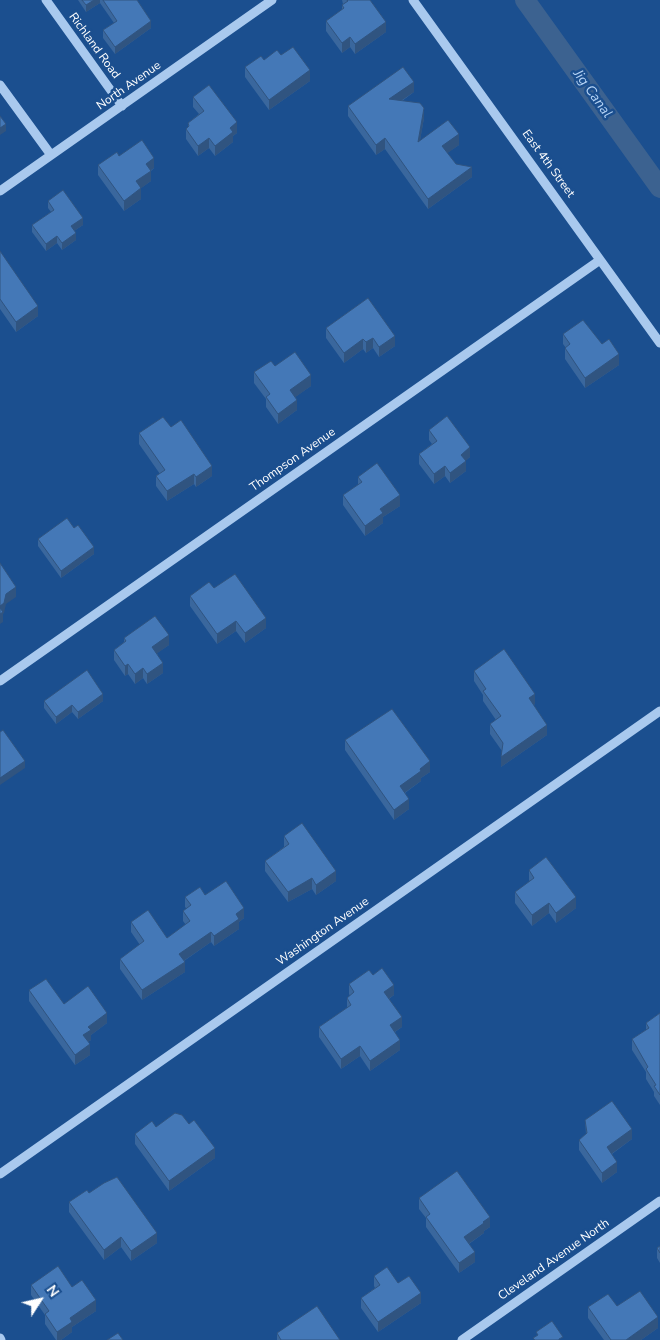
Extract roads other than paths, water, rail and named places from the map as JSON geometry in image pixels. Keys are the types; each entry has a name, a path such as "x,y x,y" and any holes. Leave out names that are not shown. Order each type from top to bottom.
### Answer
{"street":[{"name":"Richland Road","path":"46,0 122,106"},
{"name":"North Avenue","path":"0,191 272,0"},
{"name":"East 4th Street","path":"414,0 660,343"},
{"path":"0,85 51,156"},
{"name":"Thompson Avenue","path":"0,681 600,260"},
{"name":"Washington Avenue","path":"0,1174 660,711"},
{"name":"Cleveland Avenue North","path":"462,1340 660,1201"}],"waterway":[{"name":"Jig Canal","path":"525,0 660,188"}]}
